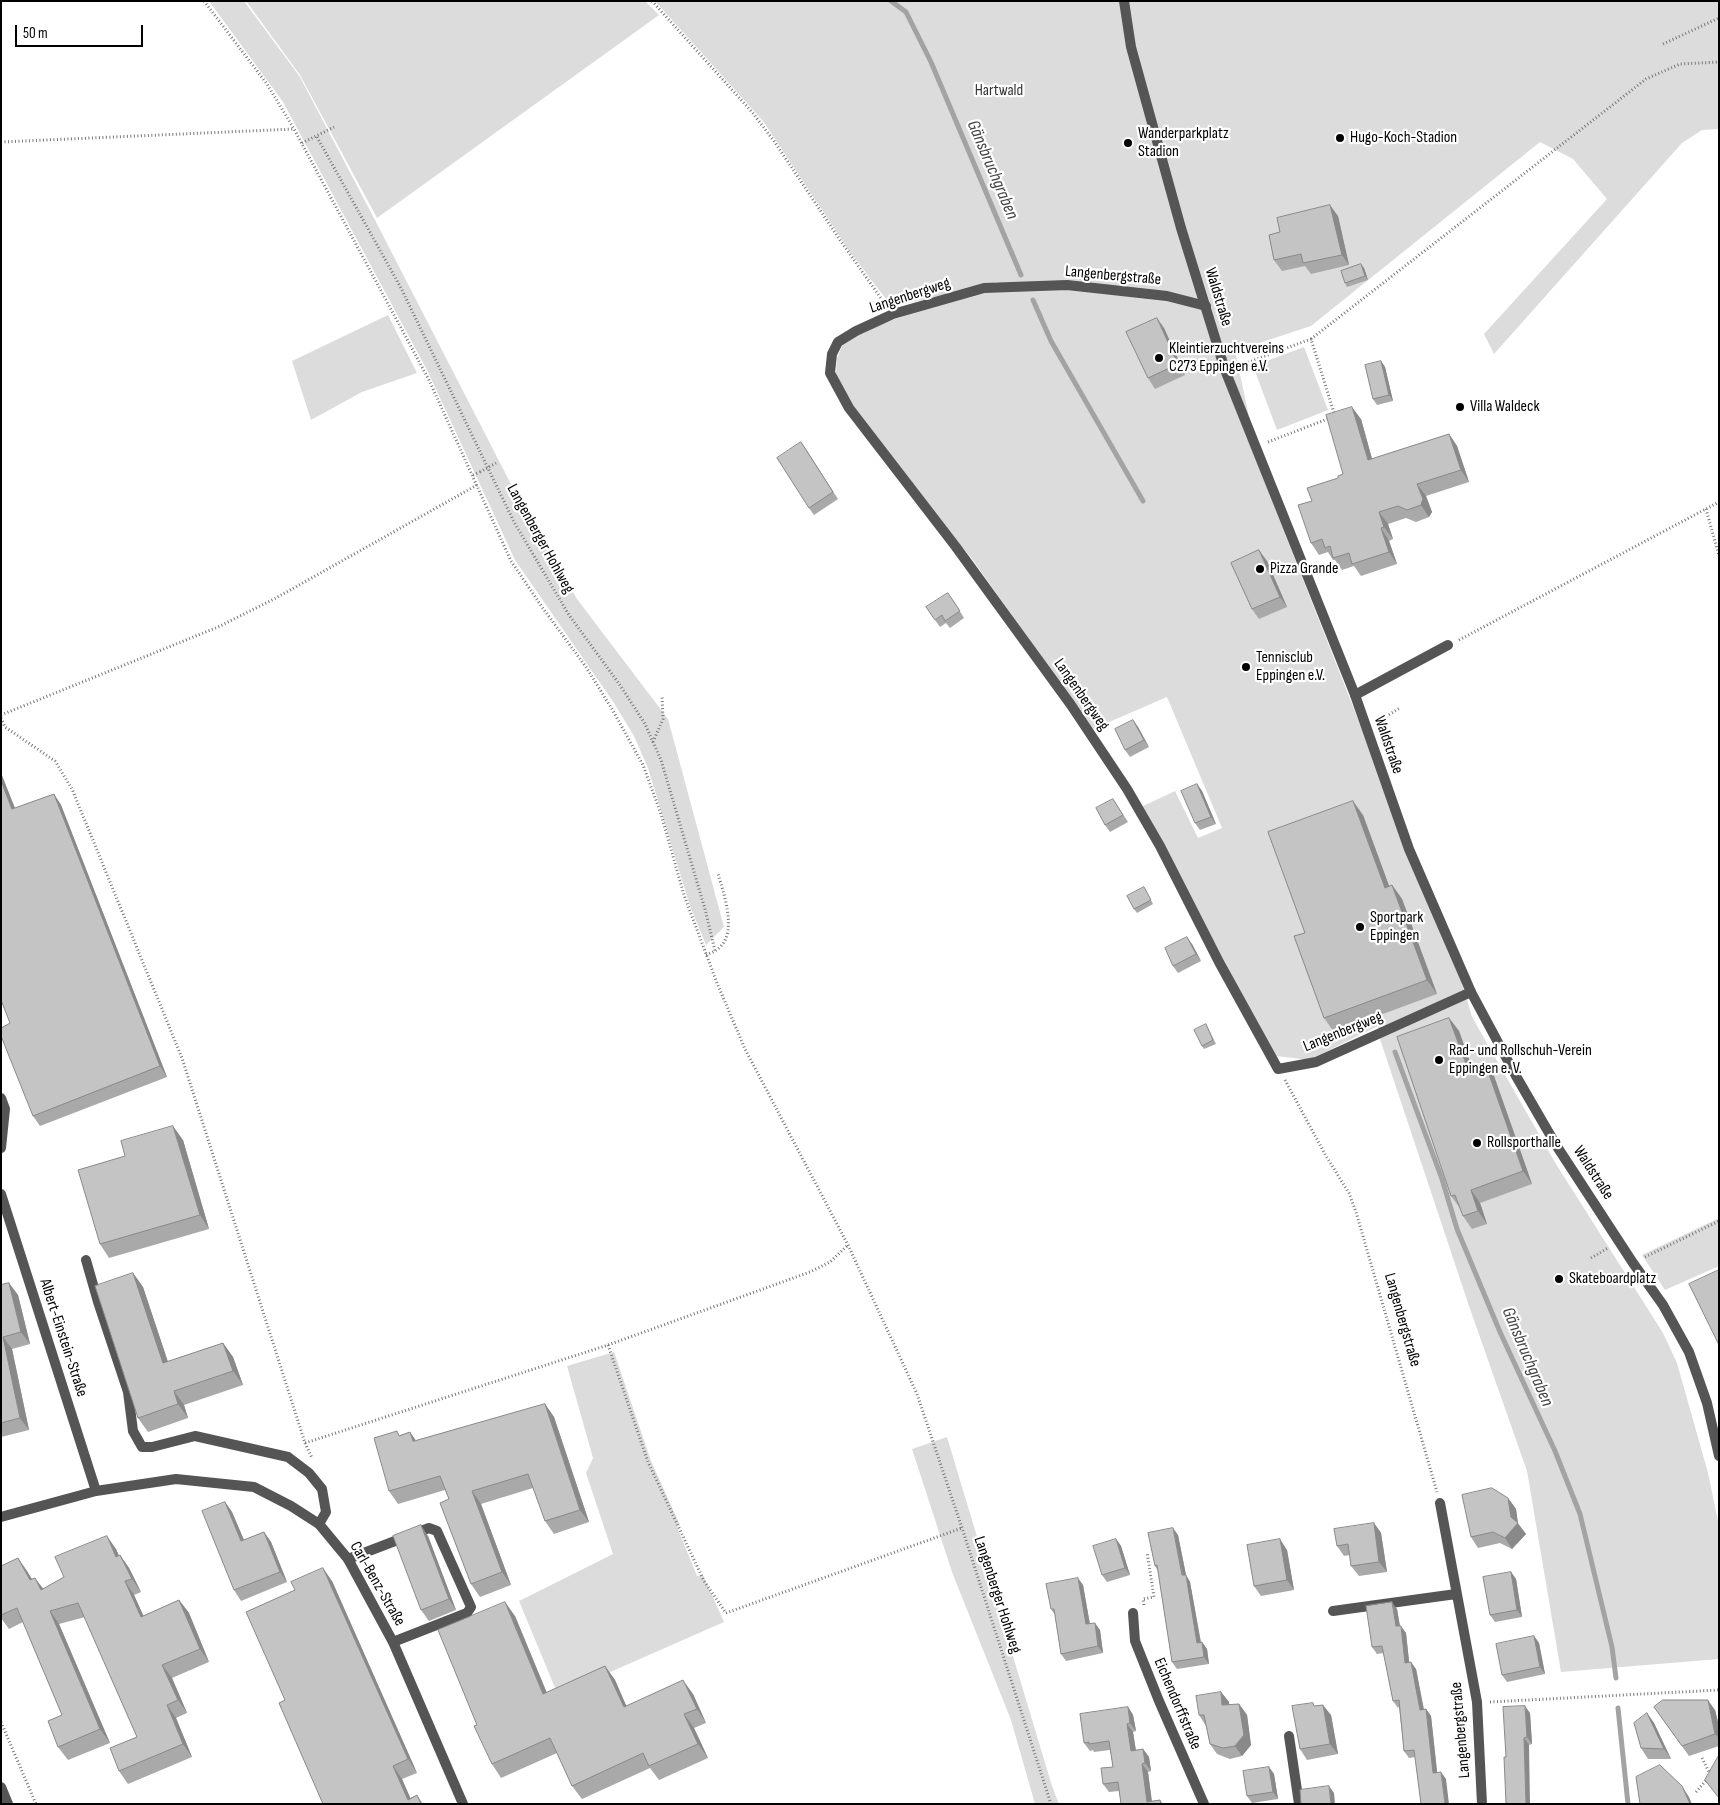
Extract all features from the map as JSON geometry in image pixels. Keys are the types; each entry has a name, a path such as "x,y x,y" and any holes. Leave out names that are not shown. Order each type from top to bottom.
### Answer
{"street":[{"name":"Waldstraße","path":"1124,1 1131,47 1181,228 1225,370 1355,695 1407,845 1471,992 1516,1076 1546,1128 1663,1306 1689,1352 1716,1429 1719,1456"},
{"name":"Langenbergstraße","path":"1015,287 1076,286 1167,296 1206,306"},
{"name":"Langenbergweg","path":"1015,287 984,288 893,314 856,331 838,342 832,354 830,373 849,408 956,547 1071,705 1127,789 1160,846 1219,962 1278,1069 1316,1062 1471,992"},
{"path":"1355,695 1448,645"},
{"path":"1,1098 5,1109 1,1148"},
{"name":"Albert-Einstein-Straße","path":"1,1194 96,1491"},
{"path":"86,1260 128,1392 133,1431 142,1447 152,1447 195,1436 288,1457 309,1473 322,1489 326,1512 320,1524"},
{"name":"Carl-Benz-Straße","path":"1,1517 96,1491 176,1479 254,1487 291,1506 320,1524 348,1559 393,1642 463,1804"},
{"name":"Langenbergstraße","path":"1440,1503 1477,1702 1482,1804"},
{"path":"348,1559 429,1528 437,1531 470,1607 467,1614 393,1642"},
{"path":"1333,1611 1456,1594"},
{"name":"Eichendorffstraße","path":"1133,1615 1135,1641 1204,1804"},
{"path":"1289,1736 1299,1804"},
{"path":"1,1787 8,1804"}],"path":[{"name":"Langenberger Hohlweg","path":"204,1 266,84 294,129 429,380 511,561 612,709 643,765 684,895 706,955 745,1049 848,1245 916,1394 962,1528 1051,1804"},
{"path":"652,1 752,112 893,314"},
{"path":"1663,44 1719,18"},
{"path":"1225,370 1311,339 1646,79 1680,64 1719,62"},
{"path":"302,143 317,137 334,126"},
{"path":"1,142 294,129"},
{"name":"Langenberger Hohlweg","path":"317,137 400,288 514,522 569,615 620,685 645,724 661,760 700,890 715,951"},
{"path":"1256,447 1335,416 1311,339"},
{"path":"473,475 496,463"},
{"path":"477,485 276,598 218,627 1,716 5,727 55,761 72,789 182,1058 305,1443 608,1345 810,1272 830,1262 848,1245"},
{"path":"1448,645 1719,502"},
{"path":"1706,509 1719,556"},
{"path":"653,743 663,719 662,696"},
{"path":"1365,728 1400,708"},
{"path":"706,955 715,951 726,939 729,928 724,894 718,874"},
{"name":"Langenbergstraße","path":"1278,1069 1326,1156 1349,1193 1440,1503"},
{"path":"1633,1263 1719,1221"},
{"path":"1591,1258 1620,1242"},
{"path":"608,1345 648,1462 704,1581 726,1613 962,1528"},
{"path":"1133,1615 1145,1616 1143,1599 1154,1597 1147,1552"},
{"path":"1477,1702 1719,1690"},
{"path":"1,1722 36,1804"},
{"path":"1702,1758 1711,1774"},
{"path":"1696,1792 1716,1768"}],"green space":[{"path":"209,1 244,1 300,77 514,490 577,599 668,719 724,927 706,945 690,906 648,768 634,736 614,703 515,560 428,372 283,102"},
{"path":"246,1 645,1 659,15 377,218 300,75"},
{"name":"Hartwald","path":"655,1 1719,1 1719,129 1702,130 1682,143 1494,354 1484,334 1607,199 1573,159 1540,142 1311,326 1235,351 1261,473 1462,983 1472,1017 1556,1164 1663,1333 1677,1363 1708,1473 1719,1526 1719,1659 1561,1672 1527,1471 1469,1306 1380,1039 1378,1026 1309,1060 1276,1056 1141,807 1175,791 1198,838 1222,828 1167,697 1093,729 972,559 853,410 836,374 837,358 843,344 858,333 895,319 988,291 1001,289 997,282 892,307 848,249 763,121"},
{"path":"388,315 417,373 362,392 311,420 292,361"},
{"path":"1304,347 1328,410 1277,430 1253,366"},
{"path":"1719,1218 1719,1266 1665,1290 1642,1255"},
{"path":"614,1352 651,1461 680,1525 677,1527 697,1576 703,1575 724,1622 558,1695 519,1601 613,1554 586,1473 593,1458 567,1366"},
{"path":"947,1437 1059,1804 1035,1804 1011,1720 952,1572 912,1449"}],"building":[{"path":"1330,205 1342,255 1303,263 1301,254 1274,260 1269,235 1280,232 1277,218"},
{"path":"1361,264 1365,276 1345,283 1341,271"},
{"name":"Kleintierzuchtvereins C273 Eppingen e.V.","path":"1157,318 1178,364 1148,378 1126,332"},
{"path":"1381,361 1389,395 1373,399 1365,365"},
{"path":"1352,407 1368,460 1449,434 1461,470 1417,484 1423,499 1421,505 1407,510 1398,506 1379,512 1384,527 1381,528 1389,552 1352,564 1349,553 1333,558 1330,546 1325,548 1322,539 1311,543 1298,505 1312,501 1307,488 1338,478 1338,476 1343,474 1326,415"},
{"path":"801,442 833,492 809,508 777,458"},
{"path":"1259,550 1280,597 1252,609 1231,563"},
{"path":"948,593 960,611 945,621 942,615 935,620 926,607"},
{"path":"1133,720 1144,740 1125,750 1115,729"},
{"path":"1,781 12,809 54,794 160,1066 33,1116 1,1036 1,1028 10,1023 1,1000"},
{"path":"1197,784 1211,817 1195,823 1181,791"},
{"path":"1113,799 1123,815 1105,825 1096,808"},
{"name":"Sportpark Eppingen","path":"1353,801 1385,888 1392,885 1427,980 1324,1018 1294,936 1305,933 1268,832"},
{"path":"1144,887 1151,900 1134,909 1127,896"},
{"path":"1187,937 1196,954 1173,966 1165,948"},
{"name":"Rollsporthalle","path":"1449,1018 1468,1069 1485,1063 1523,1171 1471,1190 1478,1211 1463,1216 1455,1195 1451,1196 1397,1037"},
{"path":"1206,1024 1213,1040 1202,1046 1194,1030"},
{"path":"173,1126 200,1215 100,1244 78,1170 125,1156 121,1141"},
{"path":"1719,1270 1719,1345 1689,1284"},
{"path":"133,1273 163,1363 223,1343 233,1371 174,1391 178,1404 138,1418 95,1286"},
{"path":"9,1283 21,1332 3,1337 20,1418 1,1423 1,1285"},
{"path":"545,1404 580,1510 545,1521 528,1474 472,1491 502,1572 471,1584 440,1503 449,1499 440,1476 389,1491 374,1438 397,1431 399,1436 410,1432 413,1441"},
{"path":"1492,1488 1508,1498 1511,1517 1518,1523 1505,1538 1493,1532 1471,1537 1462,1495"},
{"path":"225,1502 241,1541 264,1532 280,1572 234,1590 202,1511"},
{"path":"1374,1523 1379,1562 1351,1566 1348,1544 1337,1546 1334,1529"},
{"path":"421,1525 449,1599 421,1610 393,1536"},
{"path":"1173,1528 1182,1575 1186,1575 1197,1643 1202,1642 1204,1657 1172,1662 1157,1565 1155,1566 1148,1533"},
{"path":"107,1536 116,1557 120,1555 132,1579 125,1581 141,1617 179,1600 200,1649 162,1665 178,1700 167,1705 183,1744 119,1771 110,1748 137,1737 78,1603 50,1611 100,1729 58,1747 48,1721 62,1715 17,1608 1,1615 1,1566 18,1558 30,1580 35,1578 41,1590 64,1577 55,1557"},
{"path":"1116,1539 1125,1568 1102,1575 1093,1546"},
{"path":"1280,1539 1287,1580 1254,1586 1247,1545"},
{"path":"323,1568 408,1759 393,1766 408,1800 417,1795 421,1804 323,1804 279,1703 285,1700 246,1612 295,1590 291,1582"},
{"path":"1511,1572 1517,1610 1490,1615 1483,1577"},
{"path":"1078,1578 1086,1624 1095,1623 1098,1646 1061,1654 1054,1609 1051,1609 1046,1584"},
{"path":"505,1602 543,1694 605,1666 624,1707 683,1680 697,1709 684,1714 698,1744 649,1766 643,1753 572,1786 550,1738 492,1764 474,1726 477,1725 438,1630"},
{"path":"1392,1602 1396,1626 1401,1626 1405,1663 1411,1662 1420,1710 1426,1709 1433,1773 1441,1772 1445,1804 1421,1804 1414,1750 1404,1751 1399,1700 1393,1701 1382,1646 1372,1647 1366,1606"},
{"path":"1534,1636 1540,1667 1502,1675 1496,1644"},
{"path":"1221,1692 1222,1705 1239,1704 1244,1735 1235,1746 1223,1748 1210,1744 1204,1715 1199,1715 1196,1696"},
{"path":"1663,1700 1708,1700 1715,1734 1682,1746 1654,1707"},
{"path":"1313,1703 1314,1706 1323,1705 1330,1744 1300,1749 1292,1706"},
{"path":"1525,1706 1527,1737 1524,1738 1526,1804 1506,1804 1503,1707"},
{"path":"1128,1707 1130,1723 1127,1724 1131,1751 1143,1749 1145,1763 1142,1764 1147,1802 1160,1800 1161,1804 1121,1804 1118,1782 1103,1784 1101,1768 1113,1767 1109,1741 1084,1743 1080,1714"},
{"path":"1647,1713 1664,1749 1641,1748 1634,1723"},
{"path":"1719,1755 1719,1798 1705,1780"},
{"path":"1660,1765 1682,1786 1690,1804 1640,1804 1636,1777"},
{"path":"1269,1767 1273,1792 1247,1796 1243,1771"},
{"path":"1329,1786 1331,1804 1301,1804 1300,1790"}],"waterway":[{"name":"Gänsbruchgraben","path":"891,1 906,12 931,62 1021,275"},
{"name":"Gänsbruchgraben","path":"1033,300 1051,341 1143,501"},
{"name":"Gänsbruchgraben","path":"1395,1052 1442,1179 1457,1229 1500,1332 1555,1451 1580,1514 1612,1647 1616,1678"},
{"name":"Gänsbruchgraben","path":"1618,1708 1628,1804"}],"place":[{"name":"Hugo-Koch-Stadion","path":"1340,138"},
{"name":"Wanderparkplatz Stadion","path":"1128,143"},
{"name":"Kleintierzuchtvereins C273 Eppingen e.V.","path":"1159,358"},
{"name":"Villa Waldeck","path":"1460,407"},
{"name":"Pizza Grande","path":"1260,569"},
{"name":"Tennisclub Eppingen e.V.","path":"1246,667"},
{"name":"Sportpark Eppingen","path":"1360,927"},
{"name":"Rad- und Rollschuh-Verein Eppingen e. V.","path":"1439,1060"},
{"name":"Rollsporthalle","path":"1477,1143"},
{"name":"Skateboardplatz","path":"1559,1279"}]}
